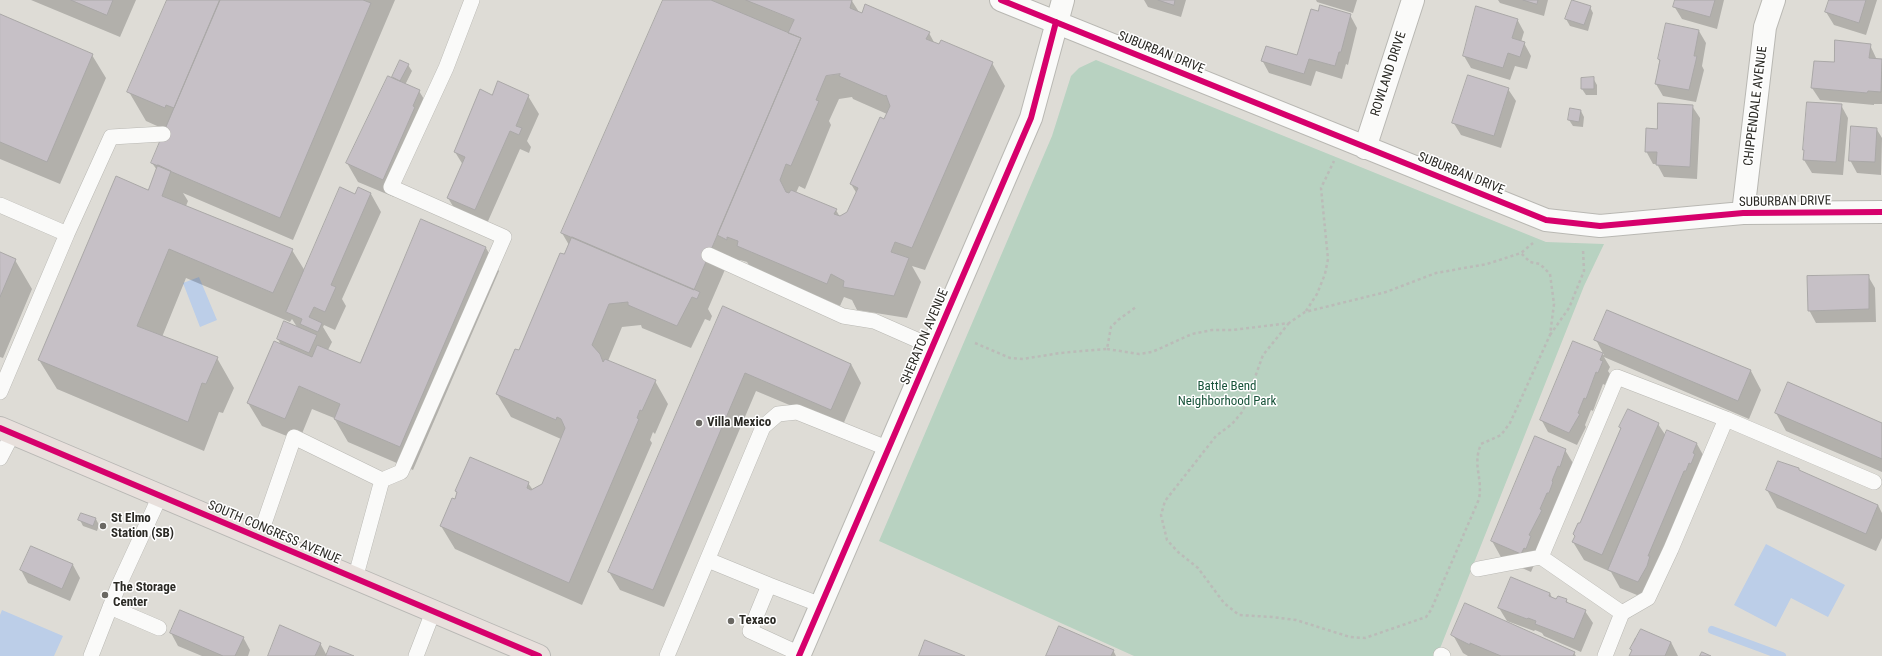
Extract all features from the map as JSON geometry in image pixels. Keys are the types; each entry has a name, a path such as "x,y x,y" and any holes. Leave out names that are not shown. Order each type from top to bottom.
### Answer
{"main road":[{"name":"SOUTH CONGRESS AVENUE","path":"6,431 433,612 509,651 539,656"}],"street":[{"name":"SUBURBAN DRIVE","path":"1001,0 1546,220 1600,226 1743,213 1882,212"},
{"name":"SHERATON AVENUE","path":"800,655 1031,118 1063,0"},
{"name":"ROWLAND DRIVE","path":"1365,148 1413,0"},
{"name":"CHIPPENDALE AVENUE","path":"1743,213 1765,28 1774,0"}],"lane":[{"path":"259,538 294,436 382,480 401,472 504,236 391,187 446,68 472,0"},
{"path":"0,392 67,234 111,137 163,134"},
{"path":"0,205 67,234"},
{"path":"709,255 843,316 874,321 933,346"},
{"path":"1542,557 1617,377 1726,420 1874,482"},
{"path":"667,656 763,427 778,414 797,412 889,449"},
{"path":"1605,656 1622,613 1648,598 1671,549 1726,420"},
{"path":"0,458 6,431"},
{"path":"355,579 382,480"},
{"path":"91,656 110,606 160,496"},
{"path":"1478,569 1542,557 1622,613"},
{"path":"708,560 821,605"},
{"path":"769,585 750,631 800,655"},
{"path":"110,606 159,628"},
{"path":"416,656 433,612"}],"path":[{"path":"1305,312 1317,294 1325,274 1328,259 1322,188 1335,160"},
{"path":"1533,243 1521,254 1487,264 1436,274 1386,292 1305,312 1289,323 1263,355 1243,411 1232,424 1216,436 1165,501 1161,515 1162,525 1167,540 1178,552 1198,568 1224,603 1238,615 1296,620 1350,637 1365,638 1426,617 1432,610 1479,499 1482,486 1476,455 1481,444 1501,435 1510,423 1550,335 1569,308 1584,271 1583,246"},
{"path":"1521,254 1530,262 1540,264 1550,274 1554,304 1550,335"},
{"path":"1107,349 1111,327 1136,307"},
{"path":"975,343 1010,358 1023,359 1060,353 1107,349 1139,354 1152,352 1192,334 1212,330 1233,330 1289,323"}],"green space":[{"name":"Battle Bend Neighborhood Park","path":"1096,60 1546,242 1604,244 1584,286 1437,656 1134,656 879,541 1052,136 1071,76 1079,68"}],"water":[{"path":"199,277 217,320 200,327 183,283"},
{"path":"1766,544 1845,585 1828,617 1791,598 1776,627 1734,605"},
{"path":"2,610 63,636 54,656 0,656 0,615"}],"building":[{"path":"71,0 113,0 107,15"},
{"path":"167,0 220,0 174,108 166,105 165,108 127,92"},
{"path":"220,0 363,0 371,3 280,218 151,163"},
{"path":"663,0 711,0 801,38 694,290 561,233"},
{"path":"746,0 852,0 850,8 862,13 865,4 930,32 926,39 939,44 941,40 993,62 912,248 895,242 891,252 909,258 894,296 843,287 844,281 831,274 827,284 737,246 738,241 727,237 727,240 717,235 801,38 788,33 794,20","holes":["840,74 839,76 885,96 886,95 890,106 884,119 880,117 850,184 858,188 847,212 840,216 834,214 837,209 791,190 789,193 786,192 780,180 786,164 791,166 819,101 816,100 826,76"]},
{"path":"1158,0 1175,0 1174,5"},
{"path":"1523,0 1538,0 1537,4"},
{"path":"1572,0 1591,6 1584,25 1565,19"},
{"path":"1675,0 1715,0 1710,17 1673,7"},
{"path":"1829,0 1866,0 1859,23 1825,12"},
{"path":"1320,5 1351,14 1341,52 1339,52 1335,66 1309,59 1304,74 1261,61 1266,46 1297,55 1311,9 1318,11"},
{"path":"1476,6 1518,19 1512,38 1525,42 1520,57 1508,53 1503,68 1463,56"},
{"path":"0,14 93,54 47,162 0,142"},
{"path":"1666,23 1699,30 1694,56 1697,56 1689,90 1655,84 1660,60 1658,59"},
{"path":"1835,40 1871,44 1869,58 1882,59 1881,92 1868,91 1867,93 1811,88 1814,61 1834,62"},
{"path":"400,60 409,64 400,81 392,77"},
{"path":"1468,75 1509,88 1494,136 1452,123"},
{"path":"388,76 420,90 413,106 415,107 383,180 346,163"},
{"path":"1594,77 1594,89 1581,89 1581,78"},
{"path":"498,81 529,95 516,126 522,128 519,135 510,131 475,210 447,198 465,157 454,152 480,89 492,95"},
{"path":"1807,102 1842,104 1836,162 1803,160"},
{"path":"1658,103 1693,105 1690,167 1656,165 1657,152 1645,152 1646,128 1657,129"},
{"path":"1570,108 1581,110 1579,122 1568,120"},
{"path":"1851,126 1877,128 1875,162 1849,161"},
{"path":"158,165 171,171 162,196 293,249 273,293 169,249 137,326 218,357 206,384 202,383 188,422 38,360 116,176 148,190"},
{"path":"340,187 355,194 358,187 371,193 331,285 336,287 325,312 314,307 309,317 322,323 318,332 300,324 302,319 286,312"},
{"path":"421,219 486,247 400,447 334,419 340,404 299,386 285,419 247,403 274,341 312,357 317,345 360,363"},
{"path":"572,237 700,292 697,299 692,297 677,326 628,305 628,302 609,304 592,345 600,354 603,362 605,359 656,380 642,411 640,410 637,418 639,419 569,583 440,526 452,498 455,499 457,492 455,491 470,457 529,482 527,488 531,490 542,484 565,428 561,419 557,417 556,420 496,394 515,349 519,350 560,253 564,254"},
{"path":"0,252 16,259 0,297"},
{"path":"1869,275 1869,309 1808,311 1807,276"},
{"path":"723,306 851,364 831,410 745,373 653,590 608,572"},
{"path":"1607,310 1751,370 1738,401 1594,340"},
{"path":"284,321 317,335 309,353 277,339"},
{"path":"1573,341 1603,353 1600,360 1603,361 1598,373 1596,372 1586,399 1584,398 1578,413 1580,414 1569,433 1540,420"},
{"path":"1788,382 1882,423 1882,459 1775,413"},
{"path":"1628,409 1659,423 1602,555 1572,542 1575,536 1573,534 1578,523 1580,523 1621,428 1619,427"},
{"path":"1667,430 1697,443 1693,453 1695,454 1691,464 1689,463 1686,471 1684,471 1648,556 1650,556 1647,566 1638,582 1608,570"},
{"path":"1535,436 1566,449 1560,467 1558,466 1552,481 1553,482 1549,493 1547,493 1540,509 1542,510 1529,535 1531,536 1526,549 1524,548 1521,554 1491,541"},
{"path":"1778,461 1799,468 1799,470 1878,505 1866,534 1766,490"},
{"path":"81,513 96,518 93,526 78,520"},
{"path":"31,546 73,564 62,589 20,570"},
{"path":"1511,577 1550,593 1549,596 1556,599 1558,596 1567,599 1566,602 1586,610 1574,639 1535,624 1536,621 1498,608"},
{"path":"1465,603 1575,652 1573,656 1501,656 1470,643 1470,645 1451,635"},
{"path":"180,610 244,637 235,656 223,656 170,633"},
{"path":"280,625 321,643 315,656 268,656"},
{"path":"1059,626 1114,650 1111,656 1046,656"},
{"path":"1641,629 1671,642 1665,656 1629,656 1632,650 1630,649"},
{"path":"925,640 965,656 919,656"},
{"path":"330,646 354,656 326,656"},
{"path":"1702,652 1711,656 1700,656"}],"waterway":[{"path":"1712,630 1782,656"}],"cycle path":[{"path":"1001,0 1546,220 1600,226 1743,213 1882,212"},
{"path":"799,656 1031,118 1056,22"},
{"path":"0,428 539,656"}],"place":[{"name":"Villa Mexico","path":"699,423"},
{"name":"St Elmo Station (SB)","path":"103,526"},
{"name":"The Storage Center","path":"105,595"},
{"name":"Texaco","path":"731,621"}]}
